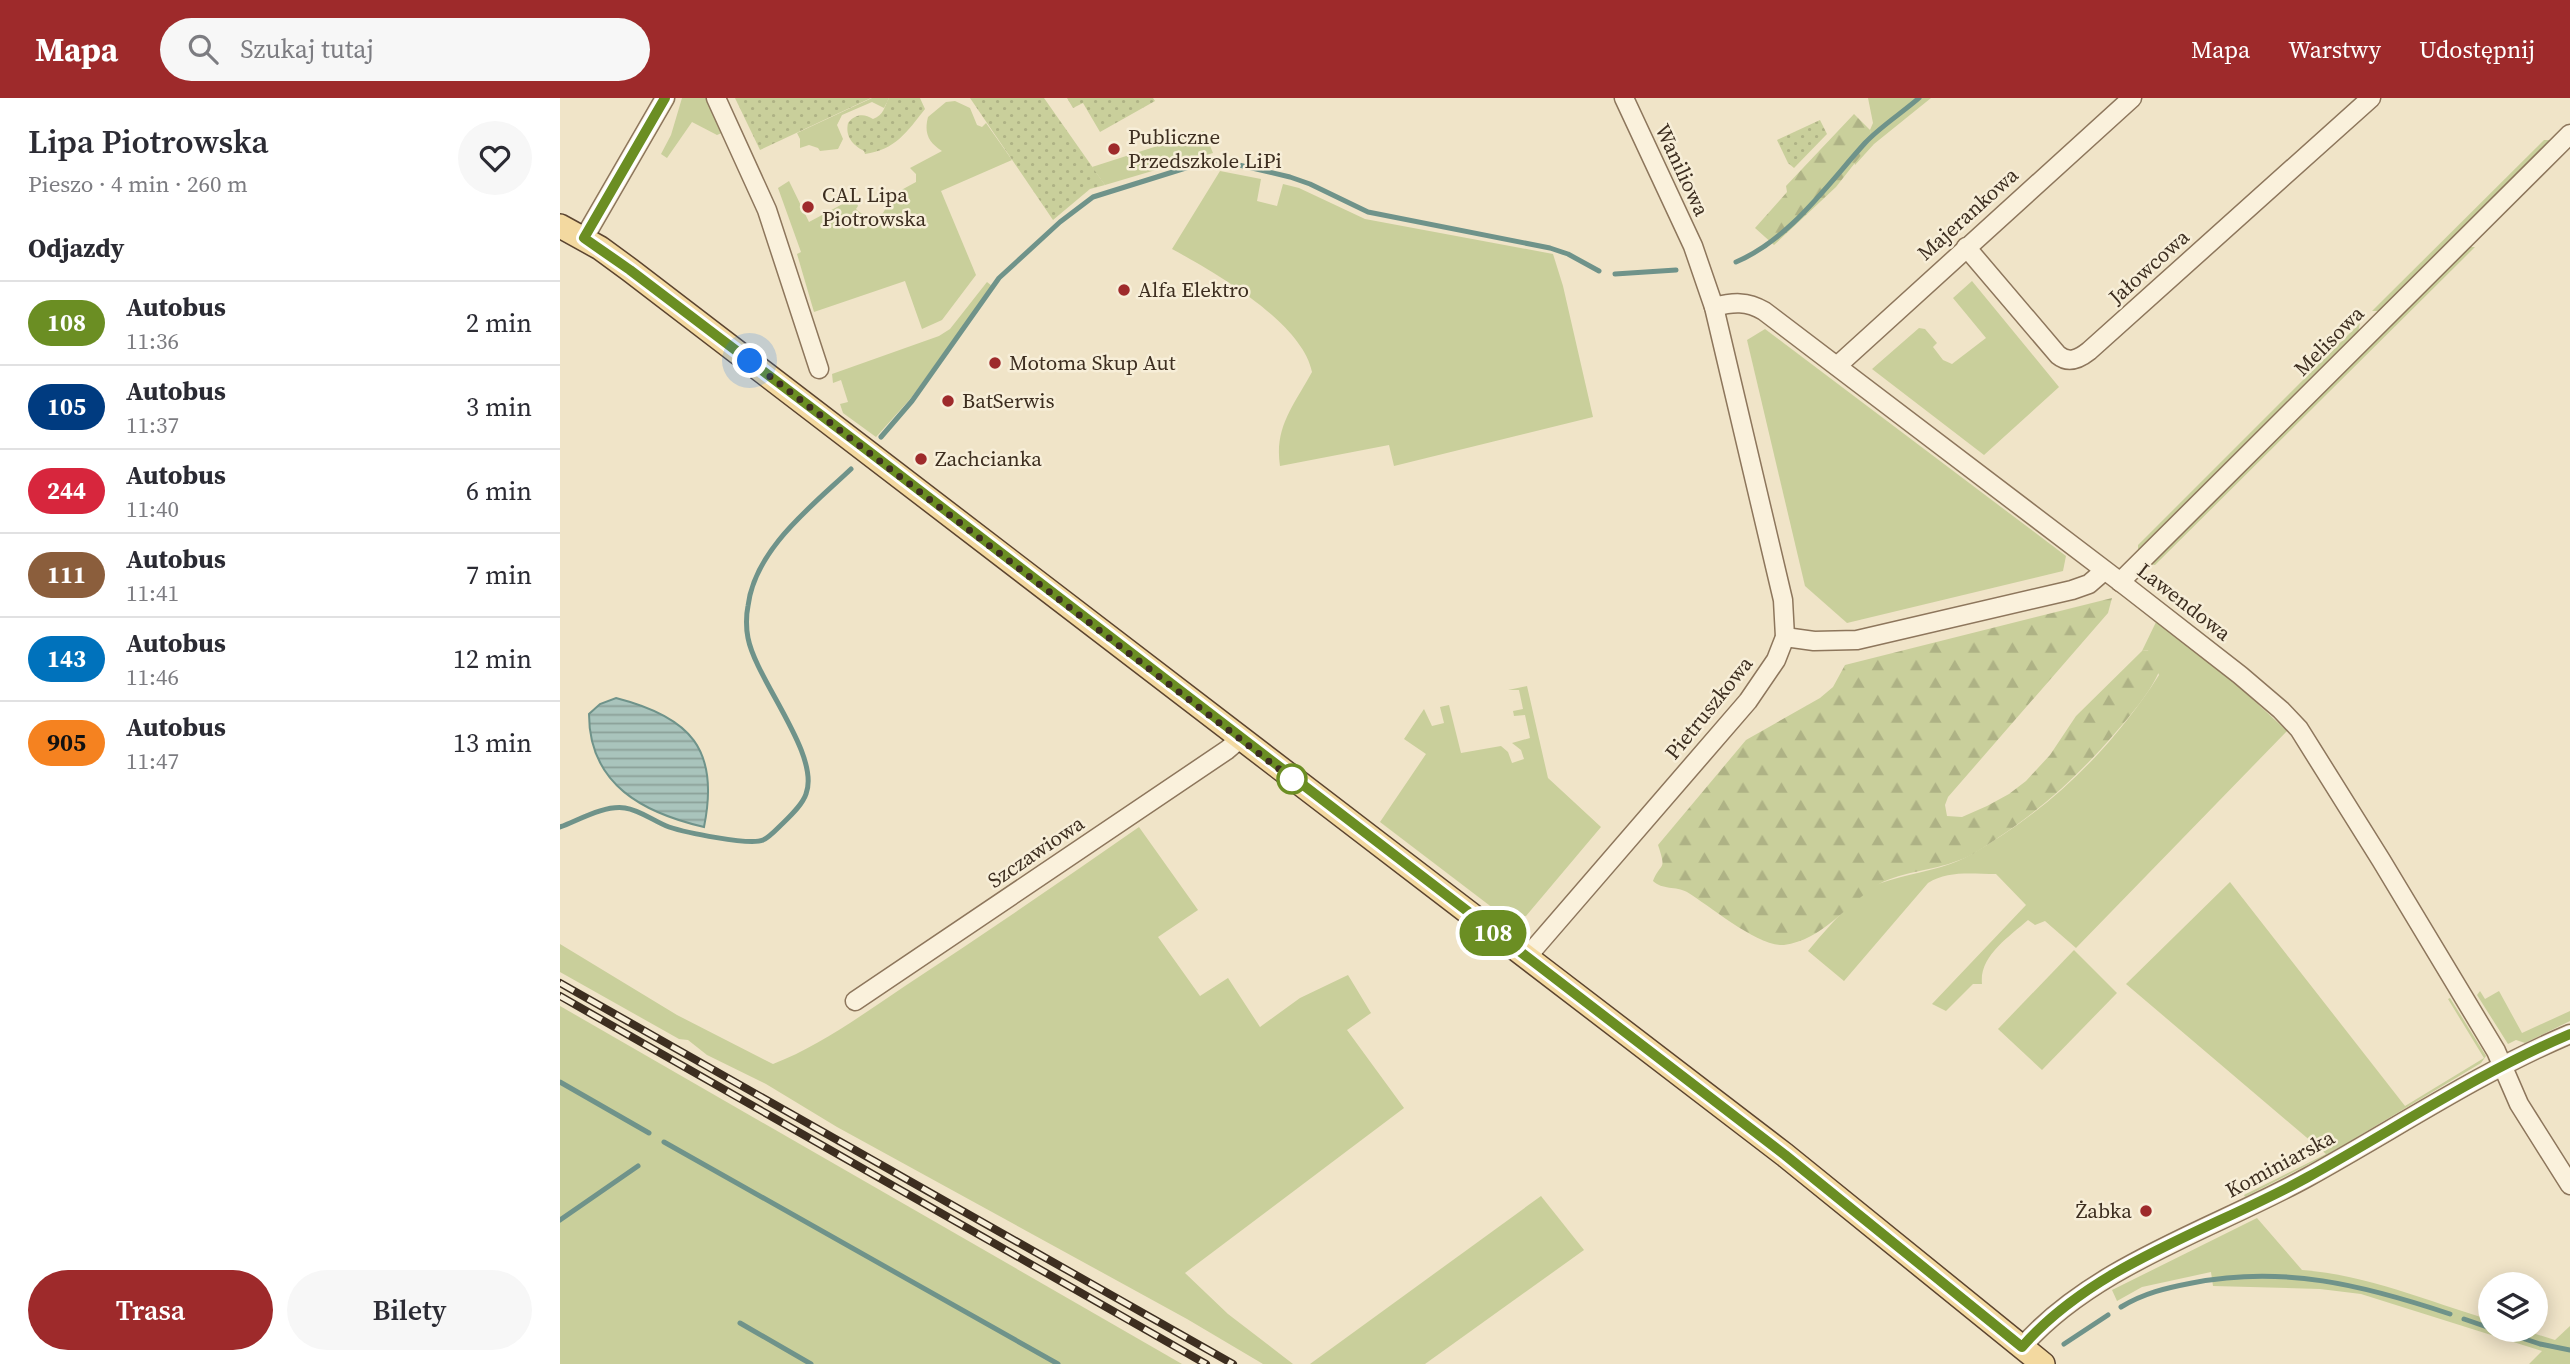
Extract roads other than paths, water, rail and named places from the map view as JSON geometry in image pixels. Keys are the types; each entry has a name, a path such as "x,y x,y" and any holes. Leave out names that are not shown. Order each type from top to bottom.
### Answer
{"main road":[{"path":"560,226 584,238 630,270 1785,1155 2043,1364"}],"street":[{"path":"584,238 665,98"},
{"path":"716,98 767,210 819,369"},
{"name":"Waniliowa","path":"1623,98 1699,261 1714,307 1783,600 1784,638"},
{"name":"Majerankowa","path":"1837,366 2132,98"},
{"name":"Jałowcowa","path":"1966,247 2058,355 2068,361 2074,360 2089,351 2371,98"},
{"name":"Melisowa","path":"2120,582 2570,134"},
{"name":"Lawendowa","path":"1714,307 1741,302 1753,305 2120,582 2245,678 2281,710 2299,729 2457,986 2496,1051 2539,1138 2570,1185"},
{"path":"1784,638 1814,641 1857,640 2072,590 2089,584 2104,571"},
{"name":"Pietruszkowa","path":"1526,958 1748,701 1776,660 1784,638"},
{"name":"Szczawiowa","path":"855,1001 1241,738"},
{"name":"Kominiarska","path":"2022,1347 2048,1322 2115,1273 2307,1178 2502,1067 2570,1034"}],"water":[{"path":"616,698 663,715 694,740 703,757 707,777 708,800 704,827 641,804 624,792 610,777 599,760 591,739 589,714 600,704"}],"waterway":[{"path":"1736,262 1774,240 1791,225 1871,137 1919,98"},
{"path":"881,437 912,401 999,278 1060,222 1093,197 1208,161 1222,161 1290,177 1368,212 1550,248 1568,254 1599,271"},
{"path":"1615,274 1676,270"},
{"path":"560,827 600,811 625,808 677,829 717,838 756,841 769,836 798,807 806,794 808,778 804,759 786,717 753,655 747,634 747,610 753,585 773,547 803,514 851,469"},
{"path":"560,1082 649,1133"},
{"path":"664,1142 1058,1364"},
{"path":"560,1220 638,1166"},
{"path":"2121,1307 2173,1287 2226,1278 2258,1276 2291,1277 2354,1287 2450,1314"},
{"path":"2064,1344 2108,1315"},
{"path":"2464,1319 2478,1324"},
{"path":"740,1323 811,1364"},
{"path":"2534,1342 2570,1350"}],"railway":[{"path":"560,983 1233,1364"},
{"path":"560,996 1206,1364"}],"place":[{"name":"Publiczne Przedszkole LiPi","path":"1114,149"},
{"name":"CAL Lipa Piotrowska","path":"808,207"},
{"name":"Alfa Elektro","path":"1124,290"},
{"name":"Motoma Skup Aut","path":"995,363"},
{"name":"BatSerwis","path":"948,401"},
{"name":"Zachcianka","path":"921,459"},
{"name":"Żabka","path":"2146,1211"}]}
